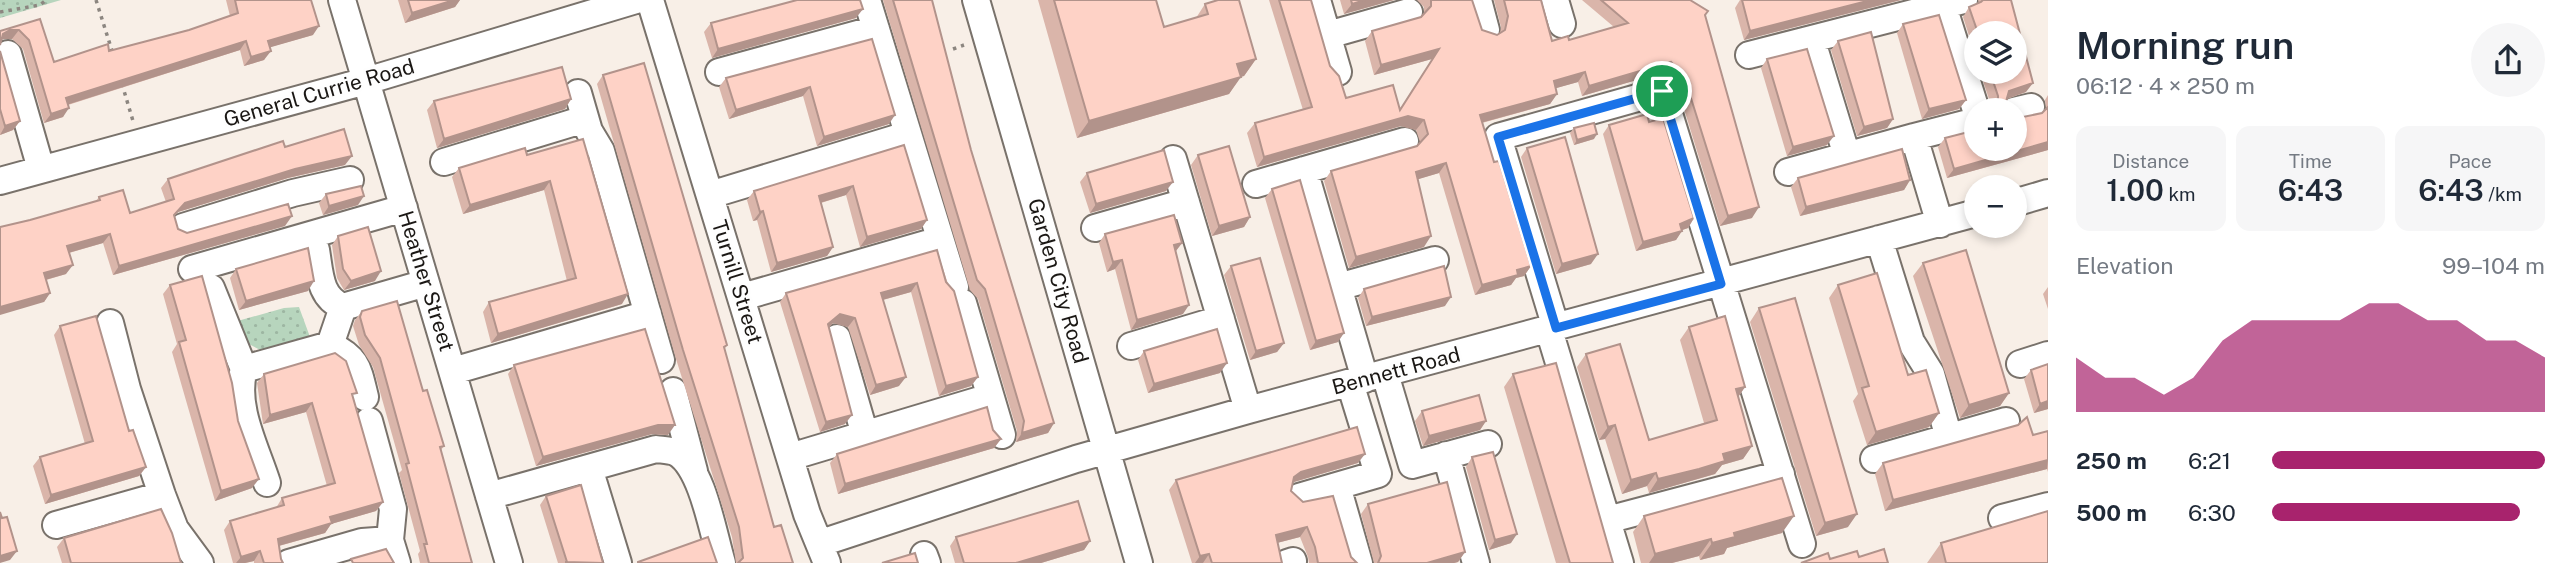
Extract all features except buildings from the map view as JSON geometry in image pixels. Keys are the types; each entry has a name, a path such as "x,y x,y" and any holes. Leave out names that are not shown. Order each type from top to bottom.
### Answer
{"street":[{"name":"Heather Street","path":"342,0 509,563"},
{"name":"General Currie Road","path":"0,181 366,81 636,0"},
{"name":"Turnill Street","path":"650,0 807,514 824,553"},
{"path":"867,0 1002,435"},
{"name":"Garden City Road","path":"976,0 1139,563"},
{"path":"1317,0 1338,72"},
{"path":"1478,0 1486,30"},
{"path":"1749,55 1953,3 1973,98"},
{"path":"1328,35 1409,12"},
{"path":"719,72 876,29"},
{"path":"1812,41 1847,156"},
{"path":"8,54 41,169"},
{"path":"1620,563 1498,137 1662,91 1802,544"},
{"path":"578,93 585,119 601,151 661,360"},
{"path":"444,162 585,119"},
{"path":"1788,172 1964,124"},
{"path":"710,195 907,135"},
{"path":"1914,137 1940,223"},
{"path":"1256,184 1405,141"},
{"path":"1173,159 1248,410"},
{"path":"1299,497 1378,474 1366,379 1304,170"},
{"path":"183,227 293,193 350,180"},
{"path":"293,193 327,298 343,307 426,283"},
{"path":"2027,199 2048,193"},
{"path":"1095,229 1186,202"},
{"path":"192,269 310,243 404,208"},
{"name":"Bennett Road","path":"824,553 1108,450 1964,217"},
{"path":"1879,239 1911,342 1931,374 1949,438"},
{"path":"742,297 940,240"},
{"path":"1338,287 1435,260"},
{"path":"211,288 244,369 239,384 240,400 267,483"},
{"path":"330,345 343,307"},
{"path":"453,371 648,314"},
{"path":"1131,346 1221,319"},
{"path":"110,323 127,388 162,495 175,529 200,563"},
{"path":"837,338 865,435"},
{"path":"244,369 330,345 347,353 356,363 393,509 393,552 362,542 289,563"},
{"path":"2020,364 2048,355"},
{"path":"1366,379 1412,465 1488,444"},
{"path":"673,391 722,563"},
{"path":"790,457 990,397"},
{"path":"1874,459 2006,421"},
{"path":"489,496 656,449 674,451 684,459 695,475"},
{"path":"1446,455 1476,563"},
{"path":"589,468 618,563"},
{"path":"1607,520 1781,474"},
{"path":"1337,486 1359,563"},
{"path":"56,525 162,495"},
{"path":"2002,519 2048,506"}],"path":[{"path":"0,12 40,5 46,0"},
{"path":"96,0 116,65"},
{"path":"953,49 964,45"},
{"path":"120,78 140,143"}],"green space":[{"path":"0,0 61,0 0,18"},
{"path":"299,307 310,337 264,352 247,343 234,322 284,308"}],"route":[{"path":"1662,91 1721,284 1556,328 1498,137 1662,91"}]}
